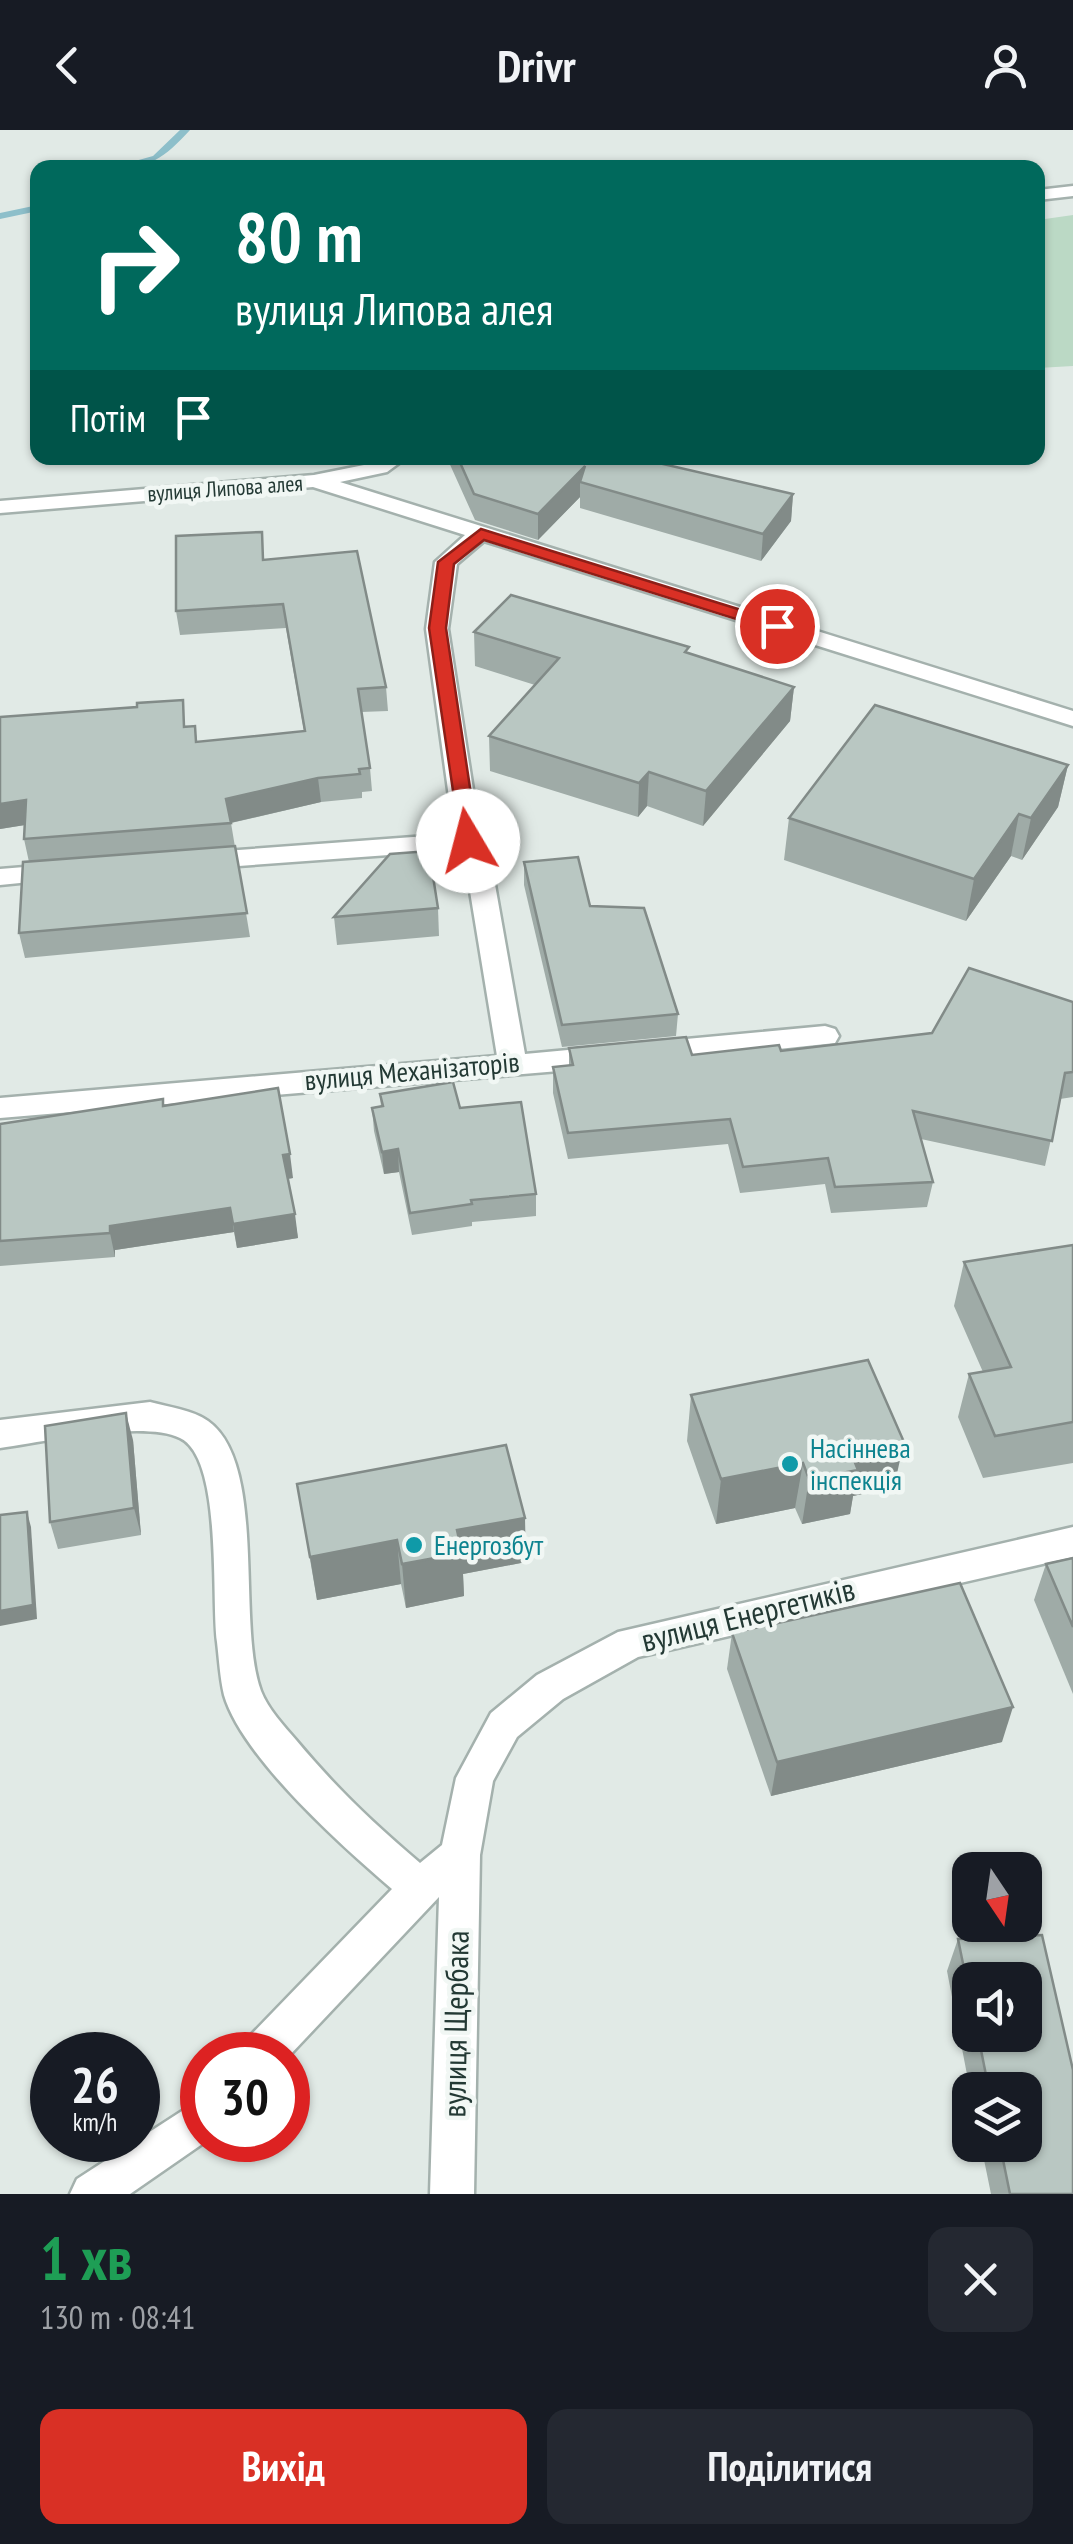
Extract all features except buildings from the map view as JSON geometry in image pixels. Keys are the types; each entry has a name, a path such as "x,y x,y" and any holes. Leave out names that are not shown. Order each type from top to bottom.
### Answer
{"street":[{"path":"1045,194 1073,191"},
{"path":"314,481 385,465"},
{"name":"вулиця Липова алея","path":"0,507 314,481 1073,720"},
{"path":"481,534 446,562 437,628 468,841 481,879 512,1063"},
{"path":"175,863 468,841"},
{"path":"0,877 78,871"},
{"name":"вулиця Механізаторів","path":"0,1108 512,1063 689,1052 825,1036"},
{"path":"0,1434 150,1416 192,1428 210,1443 220,1466 226,1511 242,1694 264,1732 334,1814 420,1888"},
{"name":"вулиця Енергетиків","path":"460,1854 476,1778 504,1725 550,1688 630,1643 1073,1542"},
{"path":"284,2032 420,1888 460,1854"},
{"name":"вулиця Щербака","path":"452,2194 460,1854"},
{"path":"92,2194 180,2133"}],"green space":[{"path":"1073,215 1073,366 1045,368 1045,219"}],"waterway":[{"path":"148,160 156,158 185,130"},
{"path":"0,216 30,210"}],"place":[{"name":"Насіннева інспекція","path":"790,1464"},
{"name":"Енергозбут","path":"414,1545"}],"route":[{"path":"468,841 437,628 446,562 481,534 777,626"}]}
